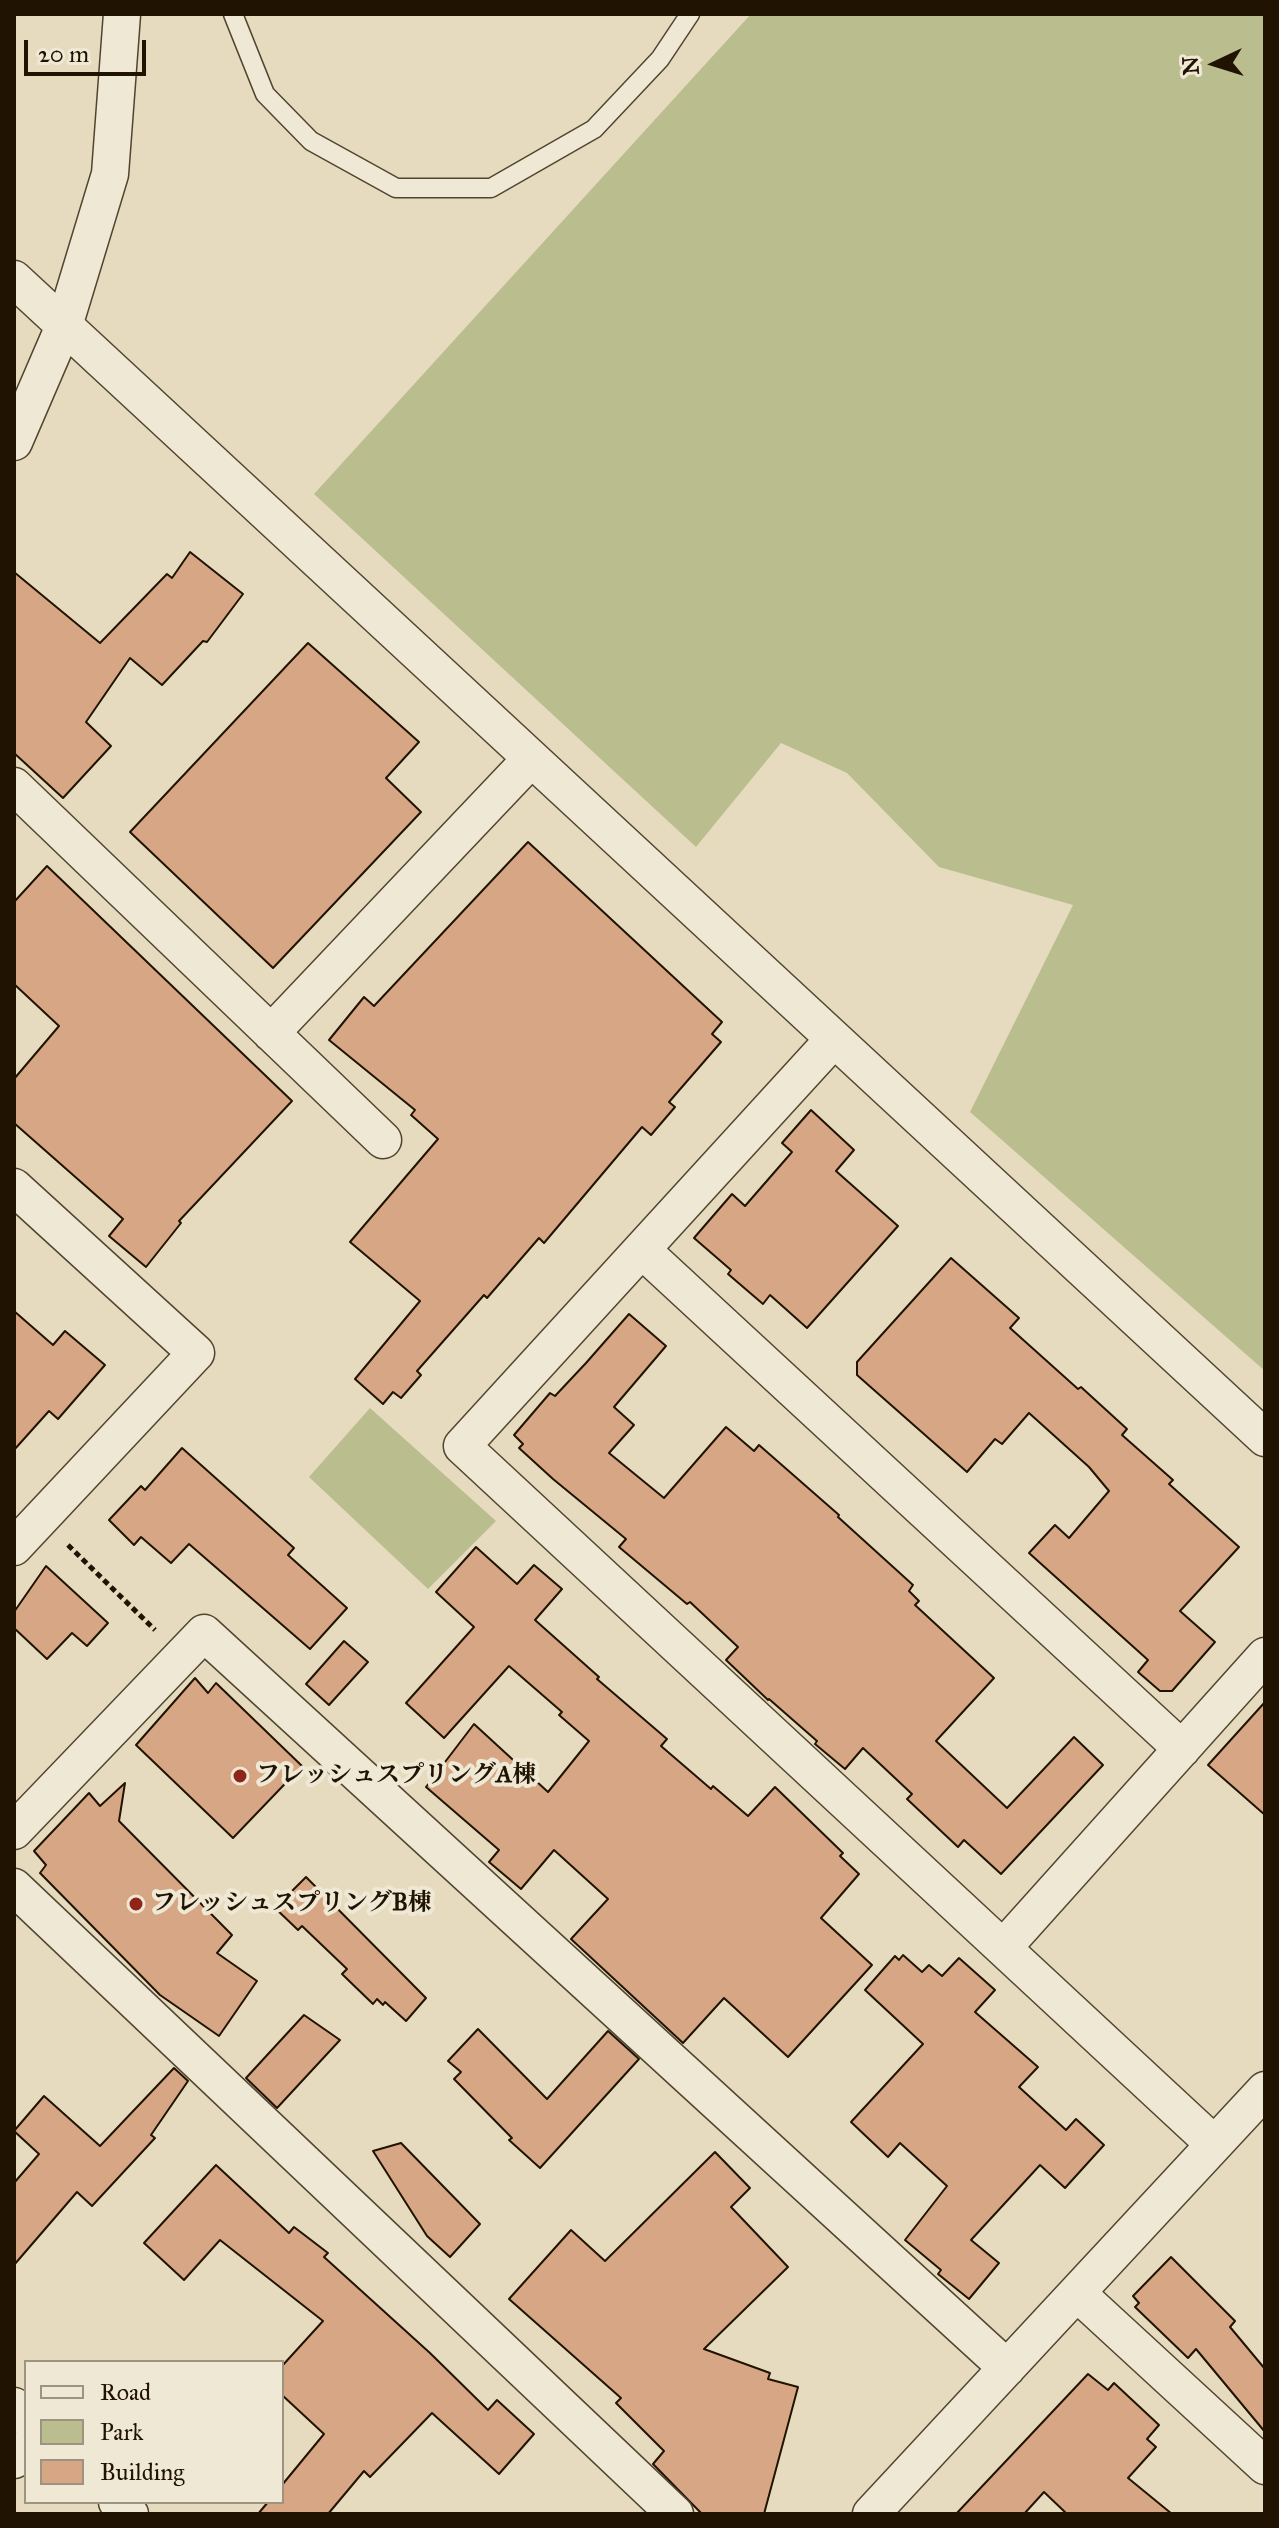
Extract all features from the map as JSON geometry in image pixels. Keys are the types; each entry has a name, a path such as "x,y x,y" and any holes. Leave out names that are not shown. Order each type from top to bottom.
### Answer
{"street":[{"path":"14,442 64,326 110,174 122,14"},
{"path":"14,279 1265,1438"},
{"path":"271,1033 531,759"},
{"path":"14,786 383,1140"},
{"path":"834,1039 462,1446 1214,2144"},
{"path":"14,1187 196,1353 14,1547"},
{"path":"642,1250 1182,1749"},
{"path":"14,1831 204,1633 1007,2368"},
{"path":"1003,1948 1265,1656"},
{"path":"14,1887 675,2514"},
{"path":"871,2514 1265,2090"},
{"path":"1077,2293 1265,2466"}],"lane":[{"path":"233,14 265,94 311,141 396,188 491,188 594,129 660,59 690,14"}],"path":[{"path":"41,1519 182,1655"}],"green space":[{"path":"751,14 1265,14 1265,1371 970,1112 1073,905 939,867 847,773 781,743 696,847 314,494"},
{"path":"370,1408 496,1521 428,1589 309,1477"}],"building":[{"path":"190,552 243,594 207,642 203,641 162,685 130,658 86,722 111,746 63,798 14,753 14,572 100,643 167,574 172,578"},
{"path":"308,643 419,742 386,778 421,812 273,968 130,832"},
{"path":"528,842 722,1022 712,1034 721,1042 669,1102 675,1107 651,1135 642,1127 544,1243 539,1238 487,1298 484,1295 417,1371 421,1375 401,1398 393,1392 383,1404 355,1379 420,1301 350,1242 438,1139 411,1115 415,1110 329,1040 364,997 374,1006"},
{"path":"47,866 292,1101 179,1221 181,1223 146,1267 109,1236 123,1219 14,1123 14,1079 59,1026 14,984 14,902"},
{"path":"811,1110 854,1150 836,1171 898,1226 807,1328 770,1295 763,1304 728,1274 731,1270 694,1238 732,1194 745,1206 792,1152 782,1143"},
{"path":"951,1258 1019,1318 1010,1328 1127,1429 1122,1435 1173,1480 1169,1484 1239,1547 1180,1611 1215,1642 1172,1691 1160,1691 1138,1672 1148,1660 1029,1553 1055,1525 1069,1538 1109,1491 1089,1467 1029,1413 1002,1444 995,1439 967,1472 857,1375 857,1362"},
{"path":"14,1311 53,1345 65,1331 105,1365 58,1419 49,1411 14,1450"},
{"path":"629,1314 666,1346 614,1407 634,1425 609,1453 664,1498 726,1427 754,1451 759,1445 839,1515 913,1585 909,1591 919,1601 915,1605 994,1678 936,1741 1007,1808 1074,1737 1103,1765 1001,1874 964,1840 958,1847 907,1799 912,1794 863,1748 845,1769 815,1744 817,1741 726,1660 738,1647 690,1602 687,1604 619,1547 626,1539 519,1448 523,1444 514,1435 550,1393 555,1396"},
{"path":"182,1448 294,1548 288,1555 347,1608 310,1649 189,1544 171,1563 141,1537 134,1545 109,1520 141,1486 145,1490"},
{"path":"476,1547 517,1584 534,1565 562,1589 535,1620 667,1739 661,1746 711,1789 713,1786 748,1816 775,1787 843,1853 840,1856 859,1874 821,1918 872,1965 788,2057 724,1998 683,2043 571,1939 608,1899 554,1850 521,1889 489,1862 499,1850 426,1787 474,1724 548,1792 589,1741 559,1715 562,1712 509,1666 444,1738 406,1703 474,1627 436,1592"},
{"path":"46,1566 108,1623 87,1646 72,1633 47,1659 14,1628 14,1612"},
{"path":"344,1641 368,1662 329,1705 306,1684"},
{"name":"フレッシュスプリングA棟","path":"195,1678 208,1693 216,1683 302,1766 233,1838 136,1745"},
{"path":"1265,1702 1265,1815 1208,1765"},
{"name":"フレッシュスプリングB棟","path":"125,1783 119,1821 232,1935 217,1953 257,1981 219,2036 160,1995 40,1873 46,1865 34,1851 89,1793 100,1806"},
{"path":"306,1877 426,1998 406,2021 385,2002 383,2005 377,1999 373,2004 342,1974 347,1969 302,1926 298,1930 275,1908"},
{"path":"903,1955 922,1972 929,1965 942,1976 959,1958 995,1990 975,2012 1038,2067 1019,2087 1066,2130 1076,2119 1104,2145 1065,2188 1040,2165 971,2240 999,2263 969,2299 938,2274 941,2270 905,2240 947,2186 900,2143 888,2157 851,2122 923,2044 865,1990 895,1956 899,1960"},
{"path":"304,2015 340,2040 277,2108 246,2078"},
{"path":"478,2029 547,2099 608,2031 639,2059 540,2168 509,2140 512,2138 454,2079 461,2072 448,2061"},
{"path":"174,2068 188,2081 151,2135 155,2138 92,2206 77,2192 14,2265 14,2183 39,2154 14,2131 44,2096 100,2146"},
{"path":"401,2143 480,2224 450,2257 427,2236 373,2151"},
{"path":"715,2152 750,2188 731,2207 788,2267 704,2349 770,2373 768,2379 798,2387 764,2514 702,2514 653,2464 664,2451 616,2403 621,2398 509,2299 571,2230 605,2261"},
{"path":"216,2165 289,2233 294,2227 328,2253 324,2257 488,2410 497,2400 534,2434 499,2474 432,2413 370,2477 364,2471 328,2514 258,2514 266,2504 284,2504 284,2483 324,2434 284,2397 284,2364 323,2321 220,2240 184,2280 144,2243"},
{"path":"1171,2257 1235,2321 1230,2327 1265,2369 1265,2432 1196,2349 1188,2358 1135,2307 1139,2303 1133,2296"},
{"path":"1088,2374 1108,2390 1114,2383 1159,2425 1147,2439 1156,2447 1128,2478 1172,2514 1067,2514 1044,2492 1024,2514 956,2514"}],"place":[{"name":"フレッシュスプリングA棟","path":"240,1776"},
{"name":"フレッシュスプリングB棟","path":"136,1904"}]}
